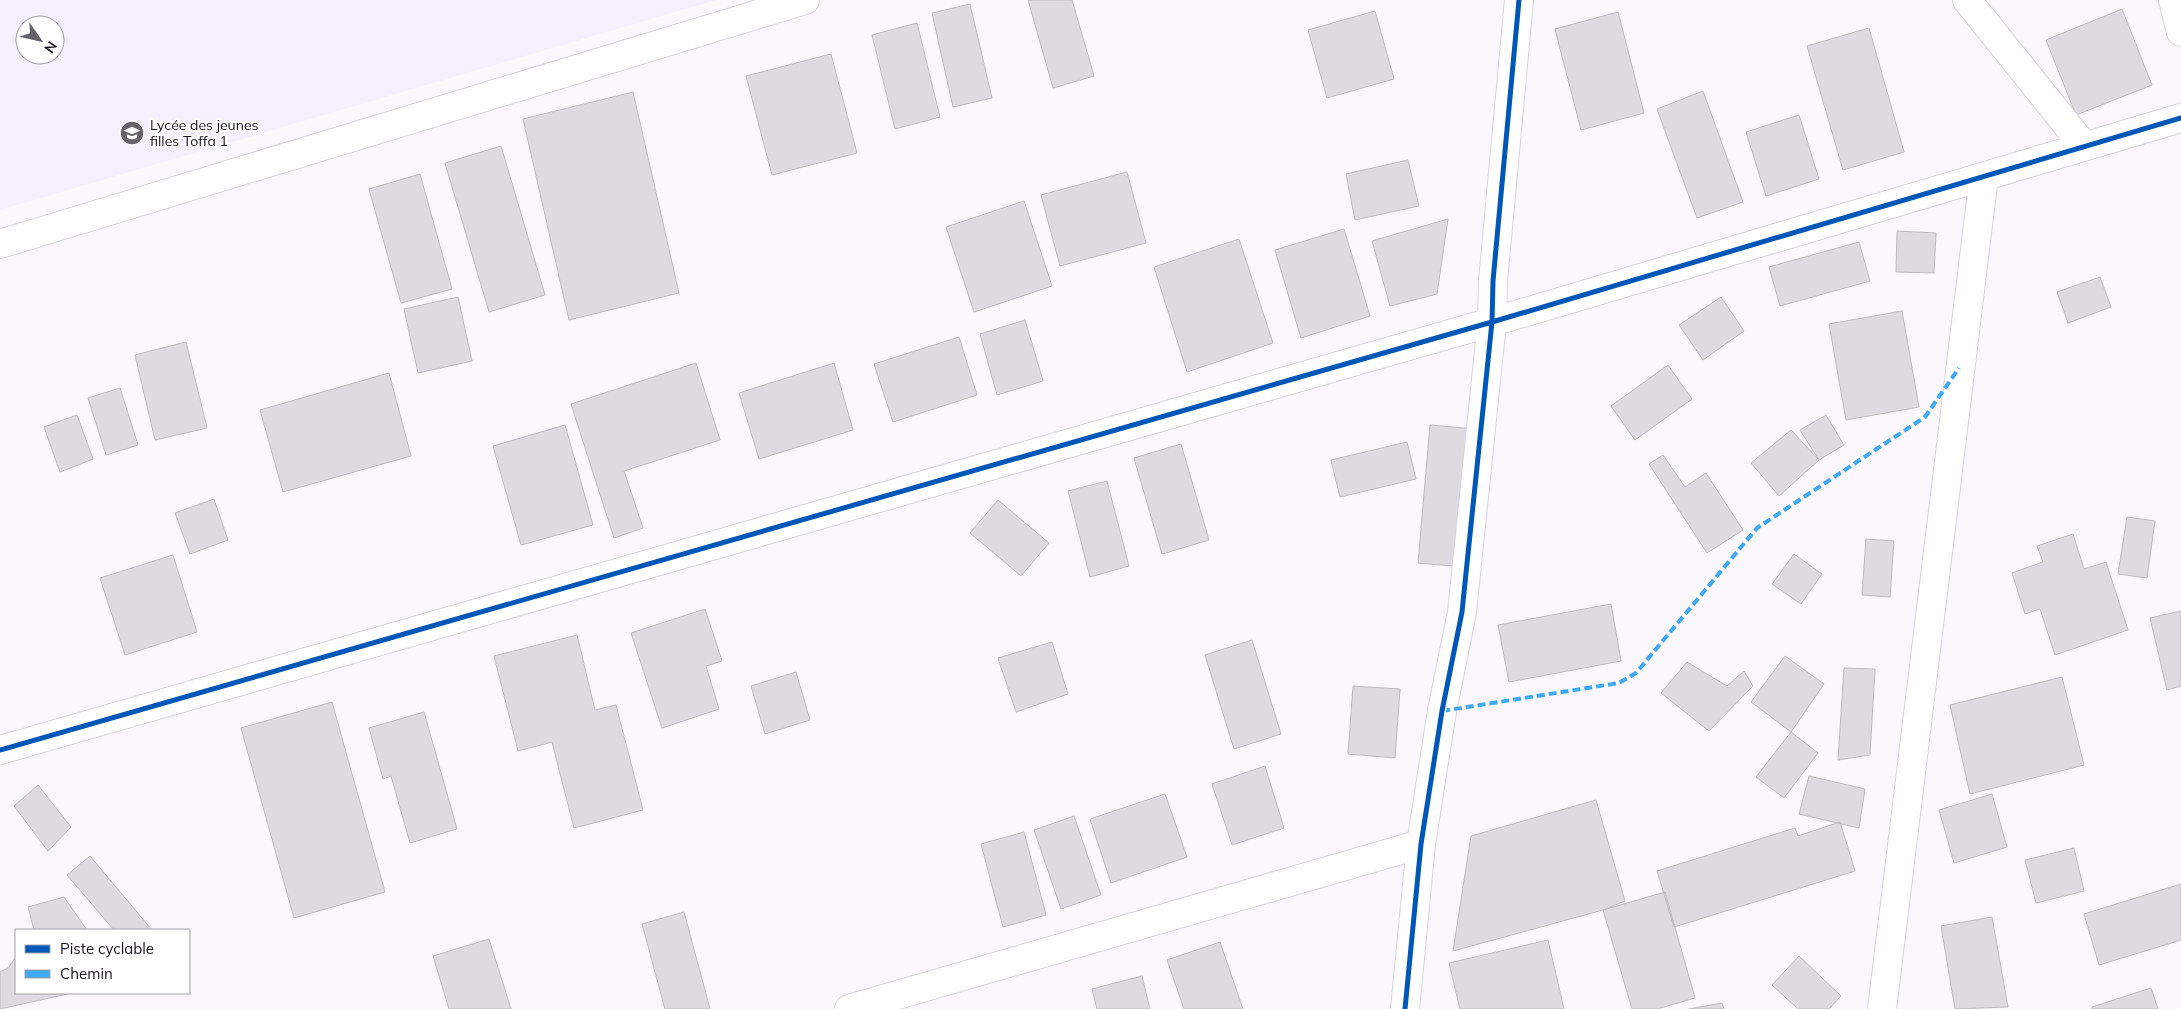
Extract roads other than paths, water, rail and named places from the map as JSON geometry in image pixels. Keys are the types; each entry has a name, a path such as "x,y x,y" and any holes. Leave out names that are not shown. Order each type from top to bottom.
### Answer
{"street":[{"path":"0,244 805,0"},
{"path":"1405,1009 1421,844 1442,711 1462,612 1492,322 1493,281 1519,0"},
{"path":"1967,0 2084,146"},
{"path":"2174,0 2181,32"},
{"path":"0,750 1492,322 2181,118"},
{"path":"1882,1009 1984,176"},
{"path":"850,1009 1421,844"}],"place":[{"name":"Lycée des jeunes filles Toffa 1","path":"132,133"}]}
